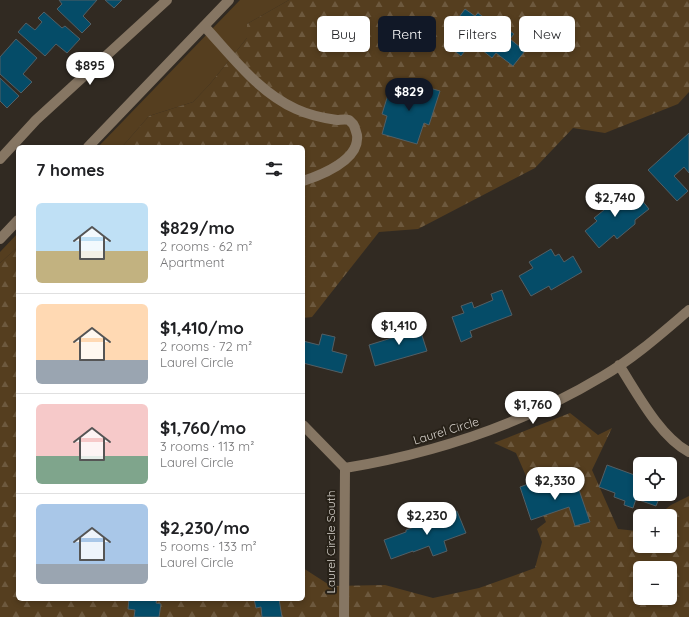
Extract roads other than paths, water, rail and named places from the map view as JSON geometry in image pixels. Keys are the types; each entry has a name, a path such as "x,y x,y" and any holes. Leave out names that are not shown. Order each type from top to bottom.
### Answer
{"street":[{"path":"0,159 36,120 167,0"},
{"path":"90,145 229,0"},
{"path":"204,26 244,69 263,88 277,99 296,109 315,116 338,120 349,120 353,123 357,140 356,145 348,157 335,167 305,181"},
{"path":"0,239 16,222"},
{"name":"Laurel Circle","path":"345,468 402,457 451,444 488,432 535,412 604,376 645,346 689,310"},
{"path":"619,366 661,429 675,443 689,452"},
{"path":"305,427 345,468"},
{"name":"Laurel Circle South","path":"344,617 345,468"}]}
